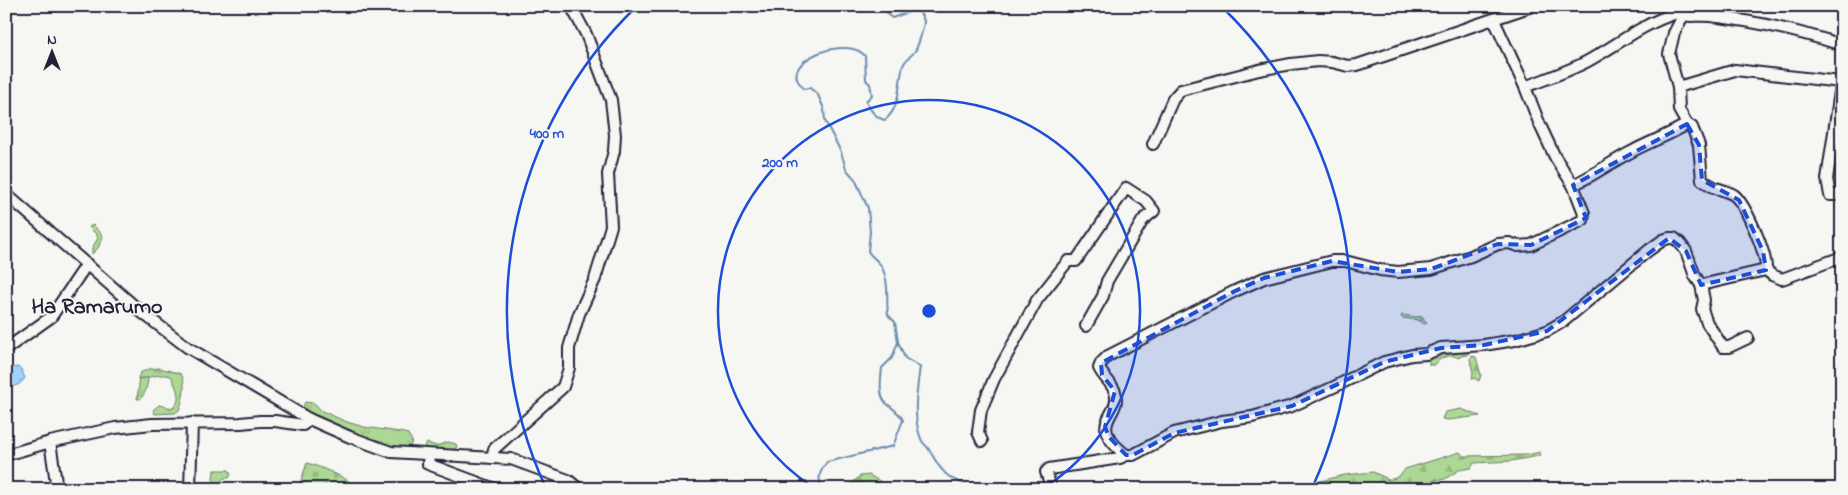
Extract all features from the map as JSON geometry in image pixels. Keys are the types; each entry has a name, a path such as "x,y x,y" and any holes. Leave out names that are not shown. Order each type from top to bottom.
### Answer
{"street":[{"path":"492,458 494,449 563,387 569,368 569,348 577,322 595,279 611,226 608,174 614,152 615,135 611,100 586,34 571,6"},
{"path":"1153,144 1173,99 1182,90 1290,64 1318,61 1348,66 1357,65 1532,6"},
{"path":"1525,87 1586,62 1632,33 1675,12 1775,26 1842,45"},
{"path":"1675,12 1670,54 1678,87 1679,110 1687,124 1692,127 1699,144 1702,180 1713,187 1732,194 1739,200 1763,251 1767,264 1766,270"},
{"path":"1126,455 1109,438 1105,427 1115,399 1115,391 1102,375 1099,368 1101,363 1108,356 1234,291 1264,278 1332,261 1345,260 1380,270 1415,272 1445,265 1498,244 1531,245 1583,220 1584,213 1572,185 1555,157 1494,20"},
{"path":"1678,87 1734,70 1841,80 1827,179 1830,195 1842,195"},
{"path":"1572,185 1588,178 1630,152 1687,124"},
{"path":"982,441 978,432 981,410 994,379 1037,300 1068,261 1076,261 1126,188 1146,201 1154,211 1143,220 1106,281 1103,296 1086,326"},
{"path":"6,194 140,311 187,347 309,419 391,452 512,460 568,480 579,489"},
{"path":"1050,484 1046,472 1049,469 1133,455 1174,432 1222,421 1252,417 1292,406 1384,362 1412,355 1426,354 1441,348 1484,345 1515,340 1546,331 1564,321 1608,283 1664,240 1674,238 1686,251 1695,276 1701,285 1704,300 1702,309 1707,323 1723,347 1729,347 1748,338"},
{"path":"1766,270 1782,279 1842,256"},
{"path":"6,349 52,317 87,264"},
{"path":"1701,285 1766,270"},
{"path":"6,455 50,442 115,428 152,424 275,421 303,425 309,419"},
{"path":"190,489 192,423"},
{"path":"50,442 57,489"},
{"path":"429,455 428,464 495,489"}],"highlighted area":[{"path":"1687,124 1699,145 1702,180 1739,200 1763,251 1766,270 1701,285 1686,251 1669,238 1547,331 1484,345 1441,348 1384,362 1292,406 1174,433 1133,455 1126,455 1109,437 1105,427 1115,391 1102,375 1101,363 1235,291 1264,278 1332,261 1398,272 1431,269 1498,244 1531,245 1586,218 1573,185"}],"green space":[{"path":"93,225 103,237 98,248 92,254 92,248 98,238 89,227"},
{"path":"1402,315 1422,316 1427,323 1424,324 1418,320 1402,318"},
{"path":"1471,350 1468,355 1459,358 1449,356 1443,358 1435,365 1429,365 1429,359 1421,360 1437,352"},
{"path":"1472,356 1476,357 1481,375 1479,381 1474,378 1472,379 1473,373 1470,359"},
{"path":"160,368 181,374 183,378 183,397 179,410 175,413 155,414 153,410 159,405 172,408 176,405 178,393 171,376 161,375 138,378 140,373 149,369"},
{"path":"148,376 145,392 140,399 137,399 138,378 142,379"},
{"path":"305,402 314,403 322,411 347,422 364,427 408,434 412,441 409,449 395,450 322,421 302,409"},
{"path":"1461,409 1480,416 1442,419 1445,412"},
{"path":"448,442 456,444 457,447 450,451 434,451 426,449 424,445 428,443 436,446"},
{"path":"1460,452 1463,456 1527,455 1540,452 1539,456 1511,461 1474,463 1471,468 1459,470 1445,479 1423,482 1413,486 1389,488 1374,483 1350,489 1287,489 1345,475 1373,472 1386,478 1386,480 1392,479 1399,476 1405,469"},
{"path":"307,463 325,469 354,484 354,489 298,489"},
{"path":"214,470 229,470 231,474 229,478 224,478 216,484 213,479"},
{"path":"869,475 880,481 877,486 865,489 845,489 860,476"}],"water":[{"path":"17,367 21,369 25,378 17,385 6,387 6,370"}],"waterway":[{"path":"886,6 888,15 892,18 918,11 924,21 916,49 903,66 894,109 885,120 873,113 866,101 872,95 870,84 866,80 865,56 857,50 846,48 834,49 811,57 802,63 797,71 797,79 804,89 810,88 818,95 824,109 825,121 841,152 846,169 855,179 868,208 870,232 868,251 880,264 886,278 888,315 895,322 898,342 905,358 920,367 916,412 918,430 922,440 944,472 972,489"},
{"path":"822,489 820,475 827,462 893,446 903,420 883,400 881,382 882,368 892,358 898,342"}],"district":[{"name":"Ha Ramarumo","path":"97,308"}]}
